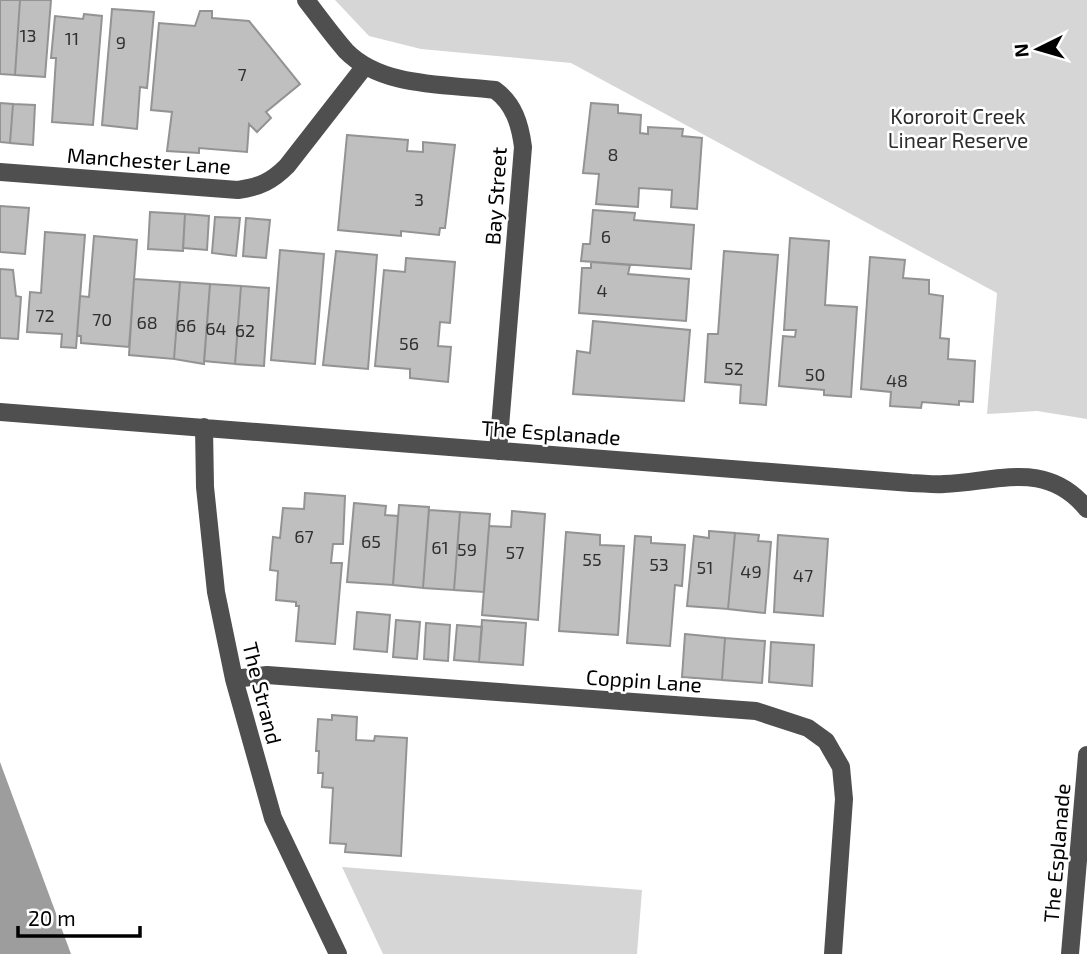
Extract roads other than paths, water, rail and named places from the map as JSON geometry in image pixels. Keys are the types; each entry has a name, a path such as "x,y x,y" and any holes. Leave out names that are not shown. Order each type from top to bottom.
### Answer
{"street":[{"name":"Bay Street","path":"306,0 347,52 365,66 391,78 495,90 506,98 519,124 523,147 499,451"},
{"name":"Manchester Lane","path":"0,172 239,190 256,188 272,181 287,166 365,66"},
{"name":"The Esplanade","path":"0,412 933,484 1010,475 1042,479 1063,487 1075,495 1087,509"},
{"name":"The Strand","path":"204,428 205,487 216,592 234,678 273,818 338,954"},
{"name":"Coppin Lane","path":"234,678 267,674 756,711 808,728 826,741 841,767 844,799 833,954"},
{"name":"The Esplanade","path":"1070,954 1085,811 1087,755"}],"park label":[{"name":"Kororoit Creek Linear Reserve","path":"958,127"}]}
